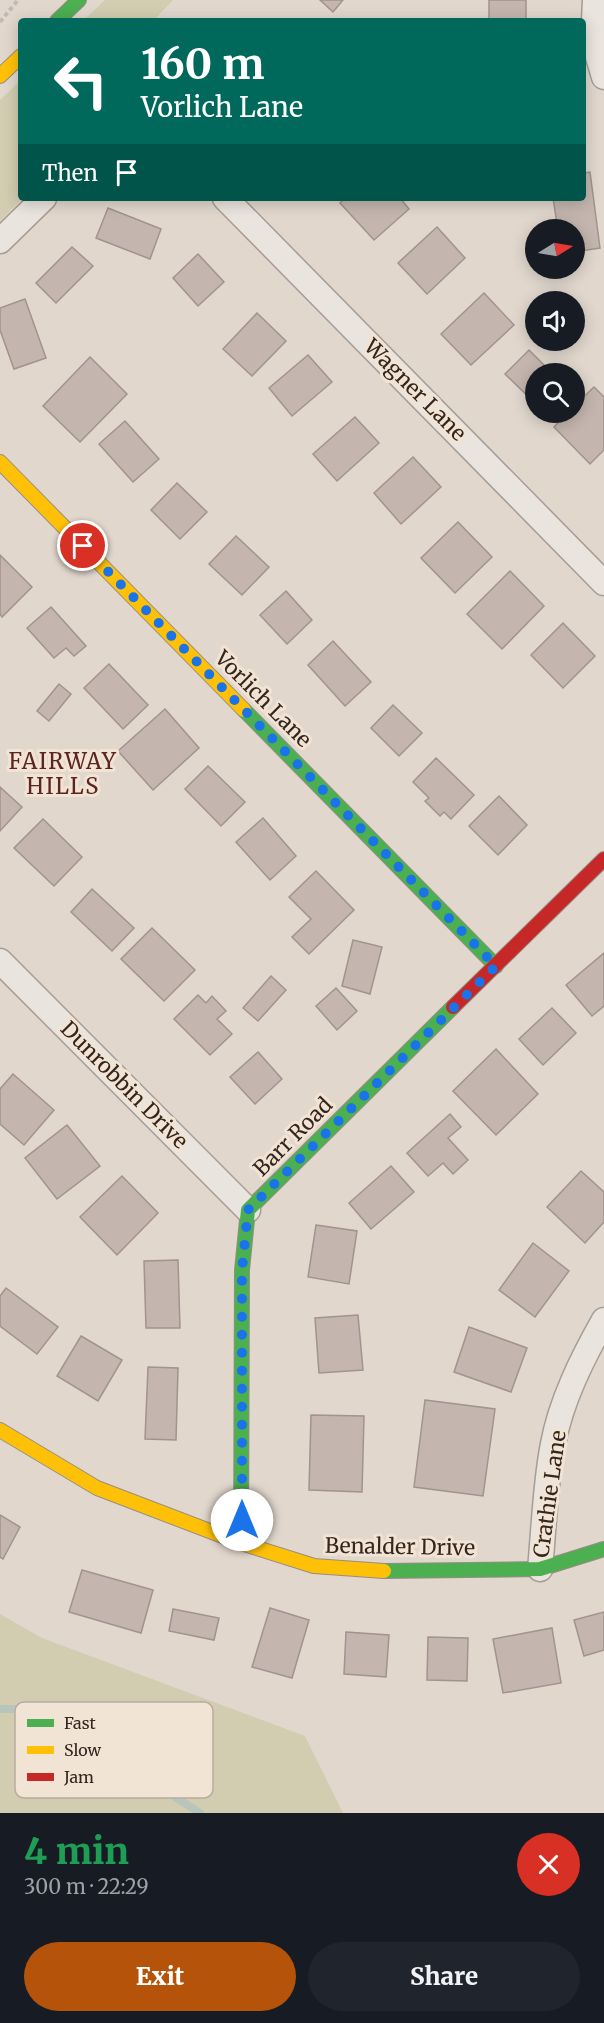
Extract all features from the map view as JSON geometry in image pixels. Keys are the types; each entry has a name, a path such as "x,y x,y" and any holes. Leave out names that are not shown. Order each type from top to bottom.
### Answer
{"street":[{"path":"60,18 79,0"},
{"path":"595,0 593,40 604,77"},
{"path":"0,76 18,59"},
{"path":"0,241 41,201"},
{"name":"Wagner Lane","path":"228,201 604,583"},
{"name":"Vorlich Lane","path":"0,462 496,966"},
{"name":"Barr Road","path":"248,1210 604,859"},
{"name":"Dunrobbin Drive","path":"0,961 248,1210"},
{"path":"242,1543 242,1270 248,1210"},
{"name":"Crathie Lane","path":"540,1569 553,1444 567,1395 604,1320"},
{"name":"Benalder Drive","path":"0,1430 97,1488 242,1543 314,1566 400,1572 540,1569 604,1549"}],"path":[{"path":"0,22 18,0"}],"shaded area":[{"path":"105,0 173,0 156,18 86,18"},
{"path":"18,83 18,201 20,201 0,221 0,100"},
{"path":"0,1614 42,1638 305,1736 343,1813 0,1813"}],"building":[{"path":"320,0 343,0 333,12"},
{"path":"489,0 526,0 526,18 489,18"},
{"path":"590,172 600,248 585,250 585,219 556,219 553,201 586,201 586,173"},
{"path":"342,201 402,201 409,209 374,240 340,203"},
{"path":"108,208 161,229 150,259 96,238"},
{"path":"437,227 465,258 427,294 398,263"},
{"path":"72,247 93,266 56,303 36,283"},
{"path":"198,254 224,282 198,306 173,278"},
{"path":"484,293 514,325 471,365 441,334"},
{"path":"25,299 46,358 14,369 0,330 0,308"},
{"path":"257,313 286,341 252,376 223,349"},
{"path":"528,351 542,363 525,363 525,393 505,374"},
{"path":"308,355 332,382 292,416 269,388"},
{"path":"90,357 127,394 80,442 43,406"},
{"path":"594,387 604,397 604,450 590,464 554,427 558,423 585,423 585,396"},
{"path":"355,417 379,443 337,481 313,454"},
{"path":"125,421 159,459 133,482 99,444"},
{"path":"413,457 441,487 401,524 374,493"},
{"path":"177,483 207,512 180,539 151,510"},
{"path":"458,522 492,557 455,593 421,558"},
{"path":"236,536 269,567 242,595 209,564"},
{"path":"0,555 32,587 2,617 0,614"},
{"path":"510,571 544,606 502,649 467,614"},
{"path":"286,591 312,620 287,644 260,615"},
{"path":"51,607 86,646 74,656 66,648 54,658 27,628"},
{"path":"563,623 595,656 563,688 531,655"},
{"path":"333,641 371,682 345,706 308,665"},
{"path":"109,664 148,705 123,729 84,688"},
{"path":"59,684 71,694 49,721 37,711"},
{"path":"393,705 422,733 399,756 371,728"},
{"path":"165,709 199,748 153,790 118,751"},
{"path":"436,758 474,795 451,819 444,812 440,816 425,801 429,798 413,782"},
{"path":"208,766 245,802 221,826 185,789"},
{"path":"0,787 22,807 0,831"},
{"path":"499,796 527,825 498,855 469,826"},
{"path":"263,818 296,856 270,880 236,842"},
{"path":"43,819 82,857 54,886 14,848"},
{"path":"316,871 354,910 309,954 292,937 311,919 289,897"},
{"path":"92,889 134,928 112,951 71,912"},
{"path":"152,928 195,970 164,1001 121,959"},
{"path":"353,940 382,947 370,994 342,986"},
{"path":"604,953 604,1006 592,1016 566,985"},
{"path":"271,976 286,990 258,1021 243,1008"},
{"path":"336,988 357,1011 337,1030 316,1006"},
{"path":"198,995 206,1003 212,996 226,1011 217,1019 232,1034 210,1055 174,1019"},
{"path":"552,1008 576,1033 543,1065 519,1039"},
{"path":"496,1049 538,1094 496,1135 453,1091"},
{"path":"258,1052 282,1079 255,1104 230,1077"},
{"path":"13,1074 54,1110 24,1145 0,1124 0,1089"},
{"path":"450,1114 461,1127 448,1138 468,1160 453,1174 443,1163 428,1176 407,1153"},
{"path":"67,1125 100,1166 57,1199 25,1158"},
{"path":"391,1166 414,1192 371,1229 349,1203"},
{"path":"581,1171 604,1192 604,1222 585,1243 547,1207"},
{"path":"122,1176 158,1213 117,1255 80,1217"},
{"path":"316,1225 357,1231 349,1284 308,1277"},
{"path":"533,1243 569,1271 535,1317 499,1290"},
{"path":"178,1260 180,1328 146,1328 144,1261"},
{"path":"6,1288 58,1327 37,1354 0,1326 0,1296"},
{"path":"358,1315 363,1370 319,1373 315,1318"},
{"path":"469,1327 527,1348 511,1392 454,1372"},
{"path":"81,1336 122,1360 98,1401 57,1376"},
{"path":"148,1367 178,1368 176,1440 145,1439"},
{"path":"425,1400 495,1409 483,1496 414,1487"},
{"path":"311,1415 364,1416 362,1492 309,1490"},
{"path":"0,1515 20,1527 3,1559 0,1557"},
{"path":"82,1570 153,1590 141,1633 69,1612"},
{"path":"270,1608 309,1620 292,1678 252,1667"},
{"path":"173,1609 219,1618 214,1640 169,1631"},
{"path":"604,1612 604,1650 584,1656 574,1620"},
{"path":"552,1628 561,1683 503,1693 493,1639"},
{"path":"346,1632 389,1635 386,1677 344,1674"},
{"path":"428,1637 468,1638 467,1681 427,1680"}],"waterway":[{"path":"0,1709 15,1709"},
{"path":"177,1798 200,1813"}],"traffic: fast":[{"path":"60,18 79,0"},
{"path":"244,710 496,966"},
{"path":"241,1543 242,1270 248,1210 453,1007"},
{"path":"384,1571 540,1569 604,1549"}],"traffic: slow":[{"path":"0,76 18,59"},
{"path":"0,462 244,710"},
{"path":"0,1430 97,1488 241,1543 314,1566 384,1571"}],"traffic: jam":[{"path":"453,1007 604,859"}],"district":[{"name":"FAIRWAY HILLS","path":"63,774"}],"route":[{"path":"83,546 496,966 248,1210 242,1270 242,1520"}]}
